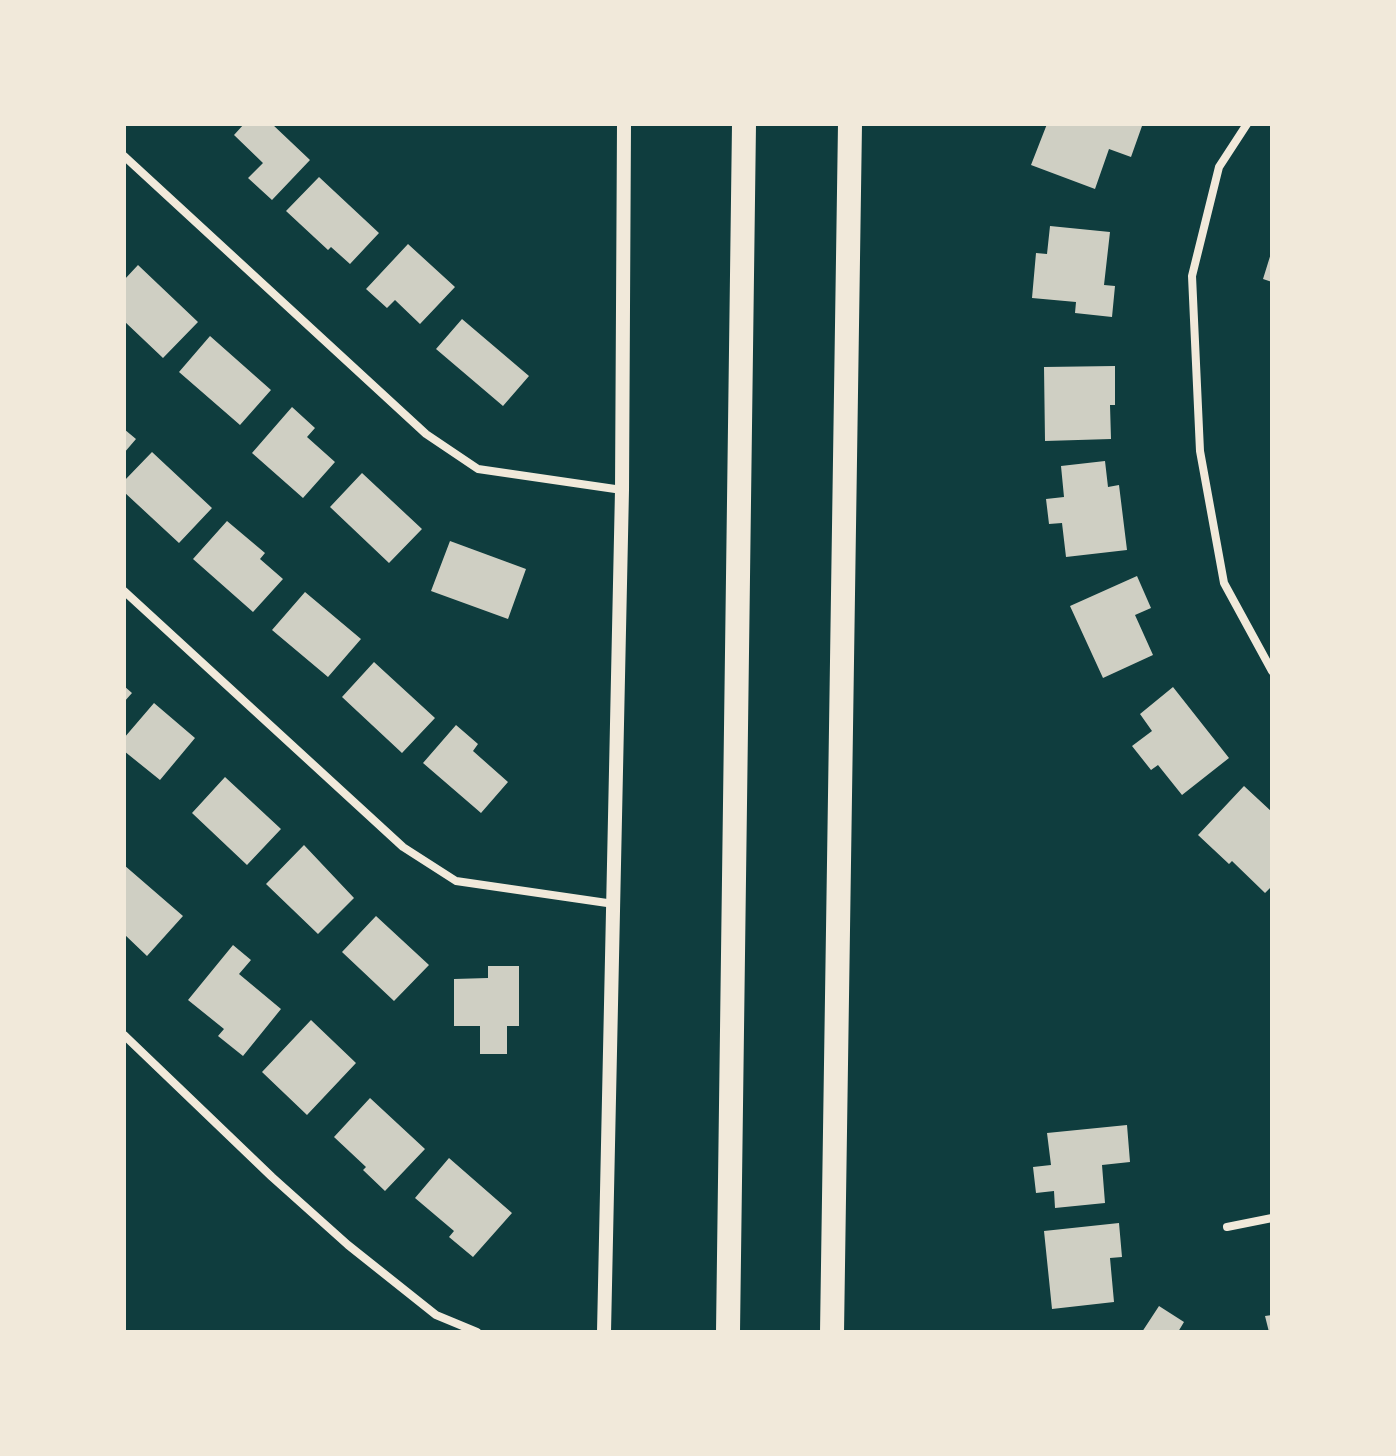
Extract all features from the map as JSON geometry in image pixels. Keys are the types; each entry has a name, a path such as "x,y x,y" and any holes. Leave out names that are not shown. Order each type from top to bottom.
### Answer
{"highway":[{"path":"728,1332 744,124"},
{"path":"832,1332 850,124"}],"street":[{"path":"604,1332 622,490 624,124"},
{"path":"1247,124 1219,167 1192,276 1199,435 1224,583 1272,671"},
{"path":"124,156 426,434 478,469 622,490"},
{"path":"124,591 403,847 456,881 614,904"},
{"path":"124,1035 348,1245 436,1315 477,1332"},
{"path":"1227,1227 1272,1218"}],"building":[{"path":"244,124 272,124 310,160 272,200 248,178 263,163 234,135"},
{"path":"1047,124 1142,126 1131,157 1109,149 1095,189 1031,165"},
{"path":"319,177 379,233 350,264 331,247 328,250 286,211"},
{"path":"1050,226 1110,232 1104,285 1115,286 1112,317 1075,313 1076,302 1032,298 1036,253 1047,254"},
{"path":"408,244 455,287 420,324 395,300 387,308 366,289"},
{"path":"1272,250 1272,282 1263,279"},
{"path":"138,265 198,322 163,358 124,321 124,280"},
{"path":"462,319 529,376 503,406 436,349"},
{"path":"210,336 271,390 240,425 179,372"},
{"path":"1115,366 1115,405 1110,405 1111,439 1045,441 1044,367"},
{"path":"292,407 315,428 307,437 335,462 303,498 252,453"},
{"path":"124,429 136,439 124,453"},
{"path":"152,452 212,508 179,543 124,492 124,481"},
{"path":"1105,461 1108,487 1119,485 1127,550 1066,557 1062,523 1049,524 1046,499 1064,497 1061,466"},
{"path":"362,473 422,529 389,563 330,507"},
{"path":"227,521 265,553 260,559 283,579 253,612 193,559"},
{"path":"450,541 526,569 508,619 431,591"},
{"path":"1137,576 1151,608 1135,615 1153,655 1103,678 1070,606"},
{"path":"305,592 361,639 328,677 272,630"},
{"path":"374,662 435,718 402,753 342,697"},
{"path":"124,686 132,693 124,702"},
{"path":"1173,687 1229,758 1182,795 1158,765 1151,770 1132,746 1152,731 1140,714"},
{"path":"154,703 195,738 160,780 124,751 124,738"},
{"path":"456,725 478,744 473,751 508,782 481,813 423,763"},
{"path":"225,777 281,829 247,865 192,813"},
{"path":"1244,786 1272,812 1272,886 1265,893 1232,861 1229,864 1198,835"},
{"path":"304,845 354,898 318,934 266,884"},
{"path":"124,865 183,916 147,956 124,934"},
{"path":"376,916 429,965 394,1001 342,952"},
{"path":"233,945 251,960 239,974 281,1009 243,1056 218,1036 224,1029 188,1000"},
{"path":"488,966 519,966 519,1026 507,1026 507,1054 480,1054 480,1026 454,1026 454,979 488,978"},
{"path":"311,1020 356,1063 307,1115 262,1072"},
{"path":"370,1098 425,1149 385,1191 363,1170 366,1167 334,1137"},
{"path":"1127,1125 1130,1162 1102,1165 1105,1203 1055,1208 1054,1191 1036,1193 1033,1167 1051,1165 1047,1133"},
{"path":"449,1158 512,1213 473,1257 449,1237 454,1231 415,1198"},
{"path":"1119,1223 1122,1257 1110,1258 1114,1302 1052,1309 1044,1231"},
{"path":"1159,1306 1184,1322 1178,1332 1142,1332"},
{"path":"1272,1315 1272,1332 1269,1332 1265,1316"}]}
